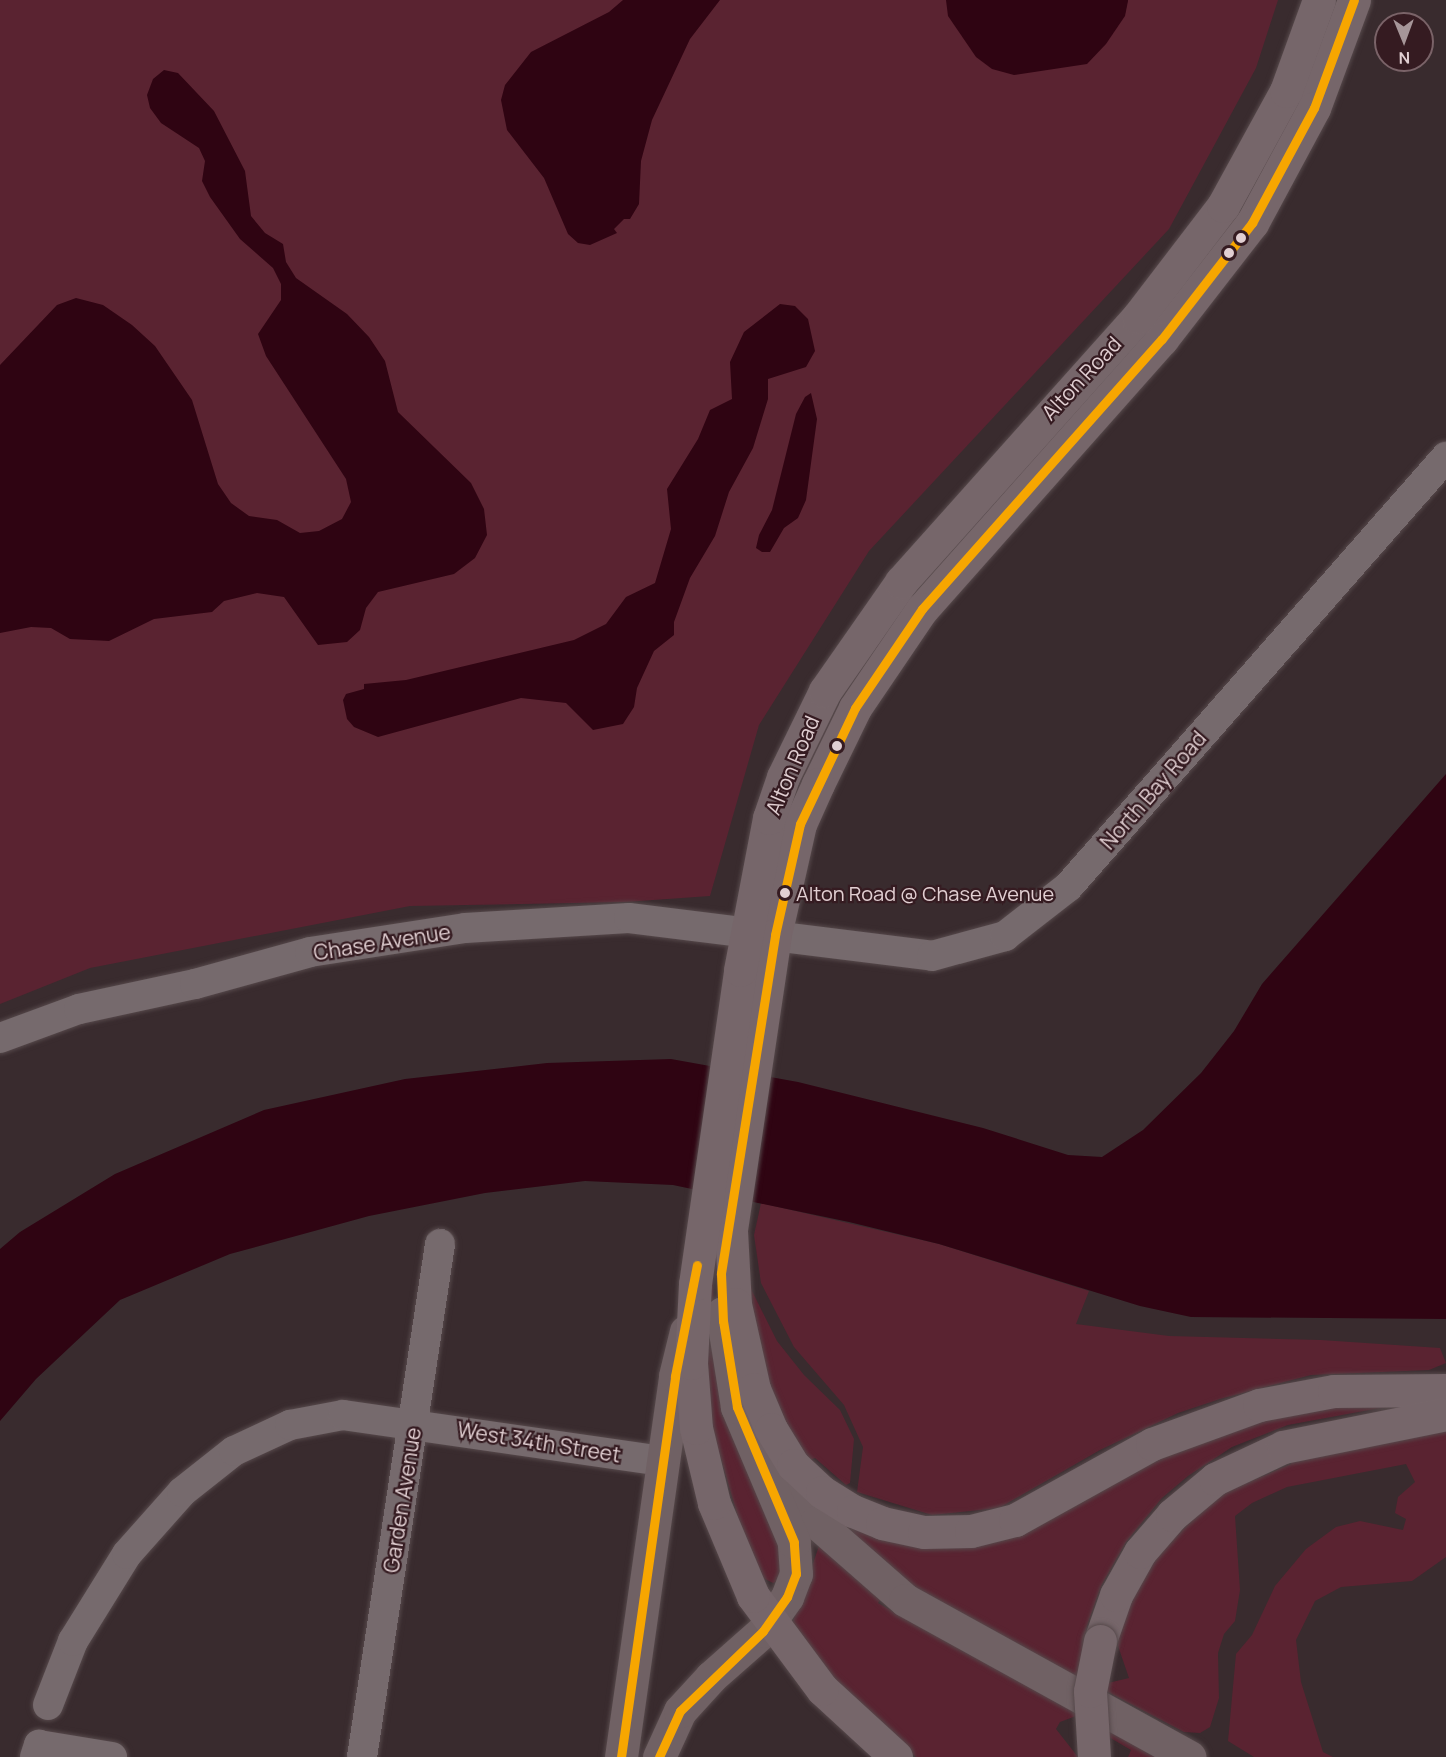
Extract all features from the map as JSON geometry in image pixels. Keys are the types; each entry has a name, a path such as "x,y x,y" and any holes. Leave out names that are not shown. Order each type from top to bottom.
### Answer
{"highway":[{"name":"Alton Road","path":"693,1300 717,1229 761,933 769,818 783,777 825,691 901,582 1138,317 1223,206 1286,91 1319,0"},
{"name":"Alton Road","path":"761,933 800,824 855,708 922,609 1162,339 1252,223 1314,108 1354,0"},
{"path":"717,1229 741,1344 759,1402 778,1443 822,1492 861,1514 910,1530 954,1534 1015,1520 1152,1444 1259,1405 1334,1391 1446,1390"},
{"path":"693,1300 691,1378 702,1457 735,1559 770,1623 833,1702 896,1757"},
{"path":"1094,1757 1090,1691 1100,1641 1116,1595 1140,1552 1172,1515 1215,1479 1283,1447 1446,1414"}],"main road":[{"name":"Alton Road","path":"659,1757 680,1711 693,1694 770,1623 794,1581 796,1549 740,1417 722,1310 717,1229"},
{"name":"Alton Road","path":"621,1757 675,1376 693,1300"},
{"path":"729,1354 748,1406 783,1474 816,1522 856,1561 905,1600 937,1620 1190,1757"}],"street":[{"name":"North Bay Road","path":"761,933 866,950 932,956 1005,936 1068,887 1446,457"},
{"name":"Chase Avenue","path":"0,1038 79,1009 195,984 310,952 465,928 629,918 761,933"},
{"name":"Garden Avenue","path":"362,1757 440,1244"},
{"name":"West 34th Street","path":"48,1705 73,1641 127,1554 182,1492 234,1451 290,1425 343,1415 414,1423 664,1461"},
{"path":"37,1751 112,1757"}],"shaded area":[{"path":"0,0 1278,0 1256,68 1169,229 869,551 759,725 710,896 625,902 410,906 90,968 0,1004"},
{"path":"623,0 720,0 690,39 652,120 641,161 639,204 630,219 624,219 614,229 617,233 590,245 578,243 568,234 544,178 507,130 501,100 505,85 531,52 609,12"},
{"path":"946,0 1128,1 1125,16 1106,44 1087,64 1014,75 992,69 976,57 948,16"},
{"path":"164,70 178,73 214,111 245,171 251,216 265,233 283,244 286,262 296,278 347,314 369,337 385,361 398,412 471,483 484,509 487,535 475,558 454,574 378,592 366,608 360,630 347,642 318,645 284,597 257,593 224,601 212,612 154,619 109,641 70,639 51,628 31,627 0,633 0,365 57,305 76,298 103,305 132,325 155,346 192,400 218,484 231,503 249,516 277,520 300,533 319,531 342,519 351,502 346,479 266,356 258,334 281,300 281,284 273,268 240,239 210,197 202,181 205,161 199,148 161,123 150,108 147,95 153,79"},
{"path":"780,304 795,306 808,319 815,351 806,367 768,379 768,399 753,448 729,492 715,536 690,578 674,622 674,635 654,651 637,688 634,707 623,724 593,730 566,703 521,698 378,737 354,727 347,719 343,700 346,694 364,689 364,684 406,680 574,640 606,624 626,597 655,583 671,529 667,489 698,439 710,410 732,399 730,362 744,332"},
{"path":"811,393 817,419 806,500 798,518 784,528 770,552 762,552 756,548 759,535 772,510 796,414 805,397"},
{"path":"1446,774 1446,1319 1191,1317 1140,1306 939,1244 849,1222 673,1185 585,1181 485,1193 369,1216 230,1254 120,1300 36,1379 0,1421 0,1249 20,1232 115,1174 264,1110 405,1079 547,1063 671,1059 798,1082 983,1128 1068,1155 1102,1157 1143,1130 1201,1073 1234,1031 1262,984"},
{"path":"761,1203 939,1244 1089,1291 1076,1324 1169,1336 1321,1340 1440,1348 1446,1363 1429,1370 1311,1375 1220,1399 1178,1413 1100,1450 999,1508 932,1515 857,1492 863,1447 844,1405 794,1347 761,1283 754,1235"},
{"path":"744,1238 752,1291 777,1341 804,1375 840,1410 854,1439 850,1483 846,1485 815,1458 804,1462 754,1358"},
{"path":"708,1280 713,1282 714,1322 784,1536 780,1580 773,1583 763,1578 745,1541 714,1435 703,1383"},
{"path":"1407,1403 1288,1425 1232,1447 1188,1476 1162,1498 1126,1542 1101,1586 1087,1626 1078,1682 901,1590 827,1507 930,1540 1087,1488 1277,1408"},
{"path":"1446,1425 1446,1557 1412,1581 1341,1587 1315,1601 1296,1640 1301,1682 1323,1752 1333,1757 1254,1757 1228,1741 1236,1654 1252,1635 1275,1586 1306,1549 1336,1527 1360,1521 1403,1530 1406,1519 1395,1513 1398,1497 1415,1482 1406,1464 1287,1487 1252,1503 1235,1516 1240,1590 1235,1621 1224,1634 1218,1653 1219,1698 1210,1727 1200,1733 1184,1732 1106,1691 1108,1683 1129,1678 1117,1643 1132,1600 1158,1555 1199,1513 1228,1491 1291,1464 1291,1454"},
{"path":"819,1546 880,1600 878,1603 970,1655 1077,1706 1076,1716 1060,1722 1056,1729 1078,1757 916,1757 838,1691 792,1624"},
{"path":"1106,1721 1175,1757 1128,1757 1131,1750 1107,1736"}],"transit line":[{"path":"659,1757 680,1711 763,1631 787,1597 796,1574 794,1542 737,1407 723,1321 721,1273 775,935 800,824 855,708 922,609 1162,339 1252,223 1314,108 1354,0"},
{"path":"621,1757 675,1376 697,1265"}],"place":[{"name":"Alton Road @ Chase Avenue","path":"785,893"}]}
